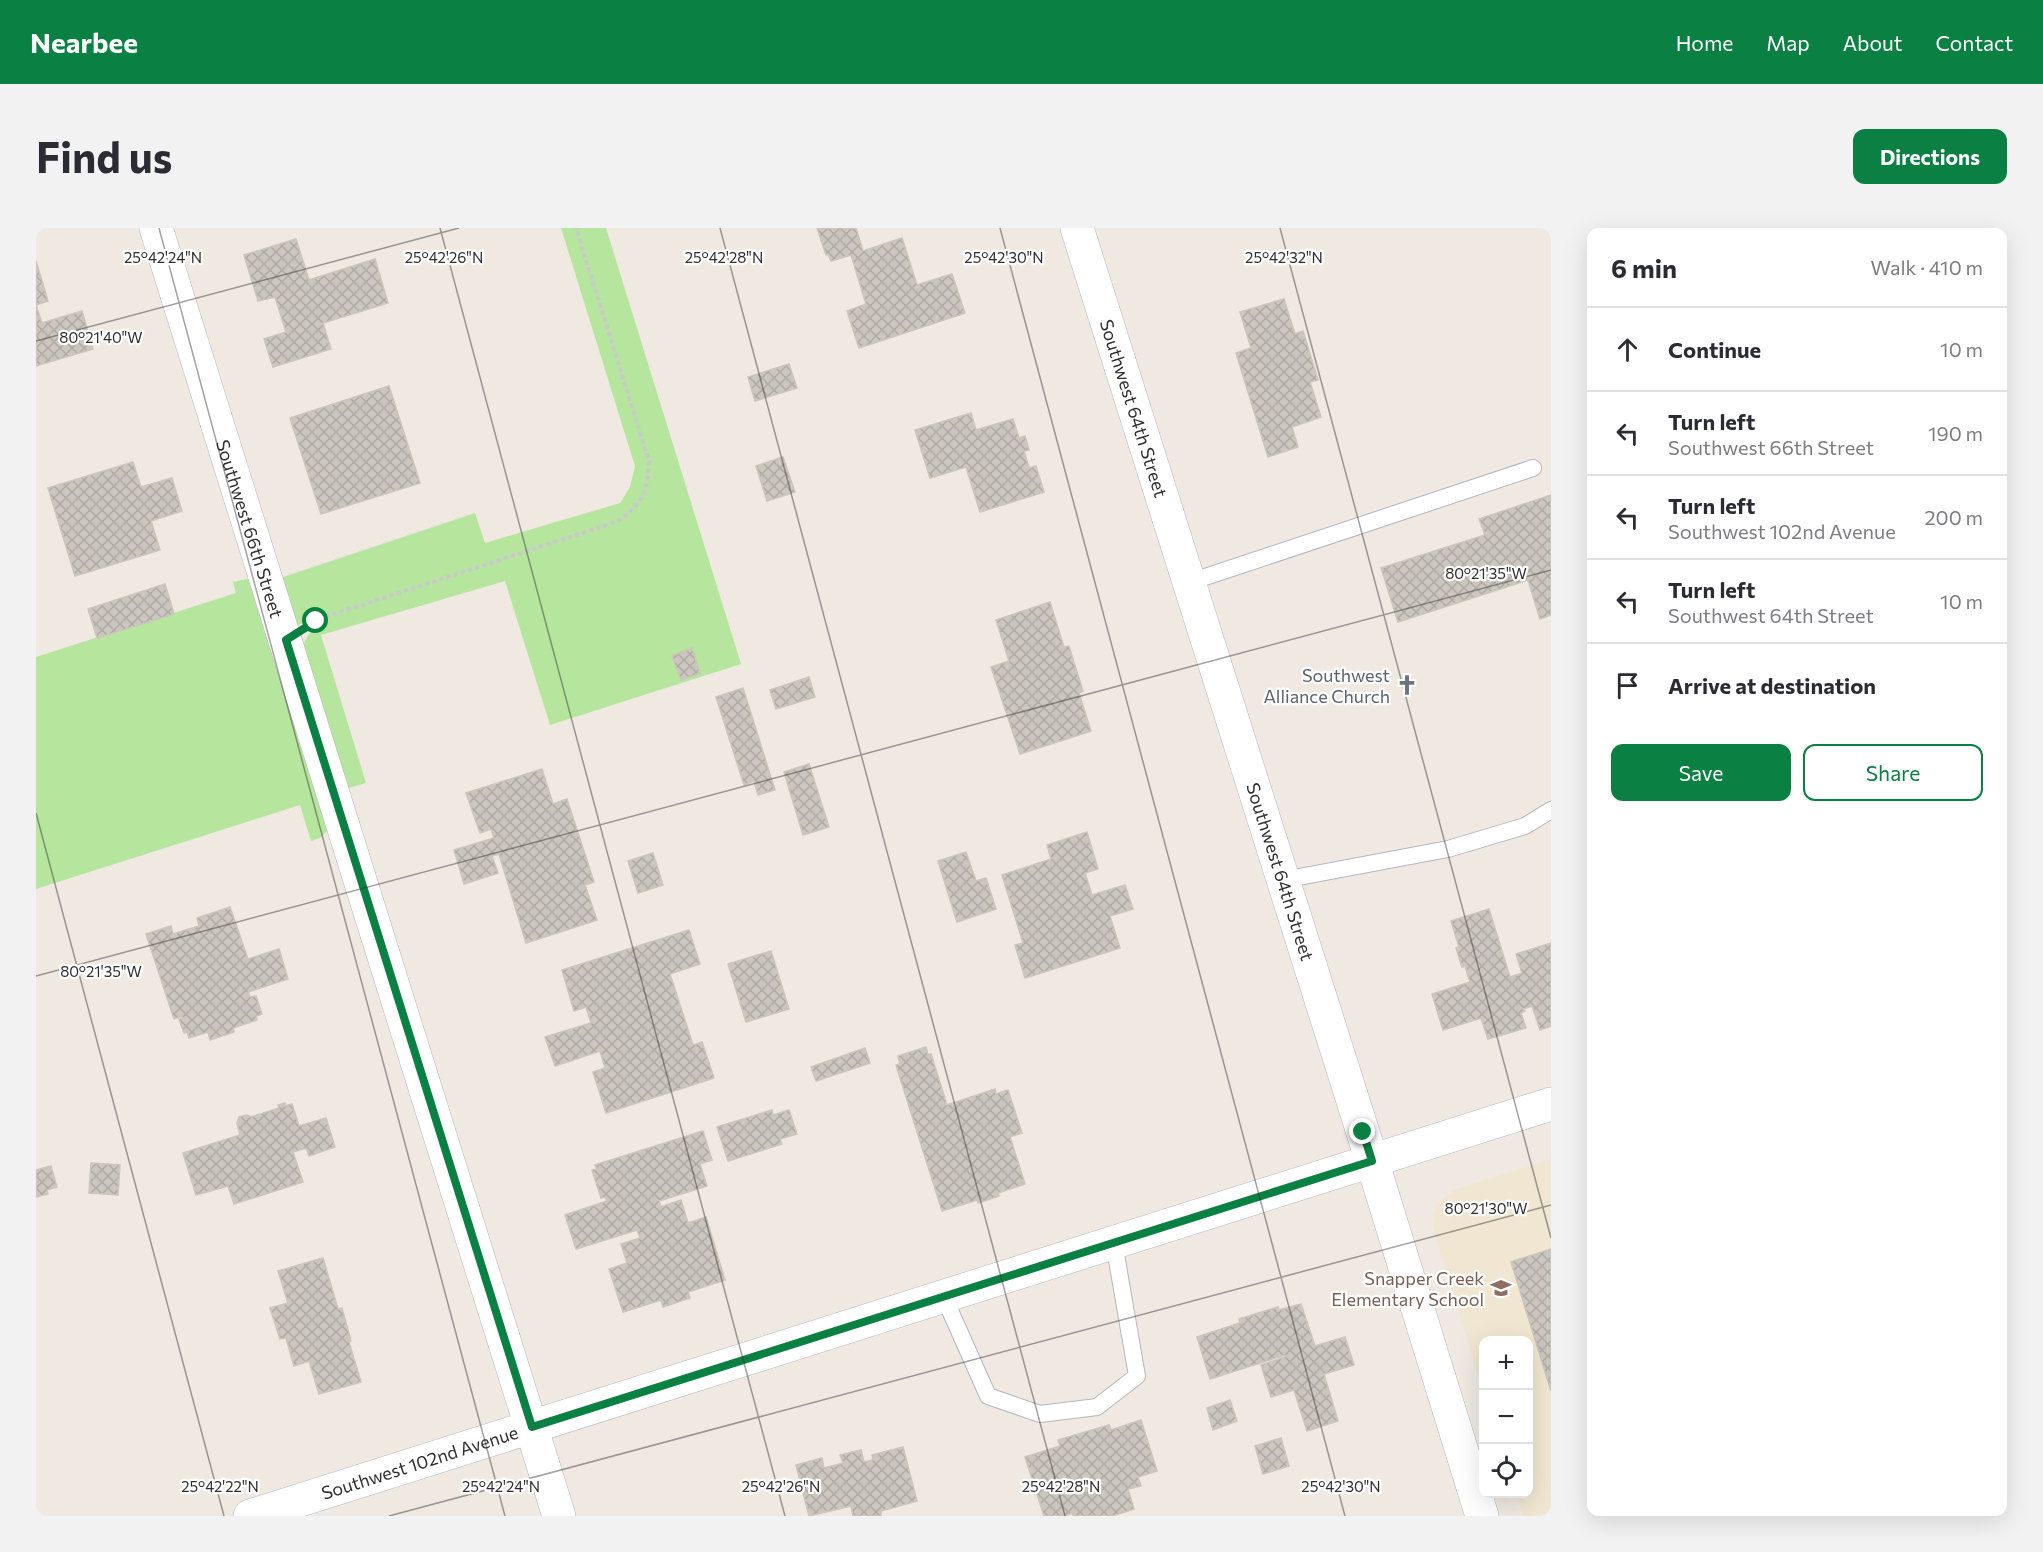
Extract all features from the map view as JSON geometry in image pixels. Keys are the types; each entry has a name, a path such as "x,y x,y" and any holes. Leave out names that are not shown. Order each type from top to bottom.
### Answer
{"street":[{"name":"Southwest 66th Street","path":"156,228 559,1516"},
{"name":"Southwest 64th Street","path":"1077,228 1482,1516"},
{"name":"Southwest 102nd Avenue","path":"250,1516 1551,1104"}],"lane":[{"path":"1190,582 1533,468"},
{"path":"1282,880 1448,849 1525,826 1551,810"},
{"path":"944,1297 988,1396 1040,1414 1096,1407 1137,1376 1114,1243"}],"path":[{"path":"286,640 328,616 616,522 631,513 642,498 649,483 649,461 576,228"}],"shaded area":[{"name":"Snapper Creek Elementary School","path":"1551,1159 1551,1516 1523,1516 1517,1498 1533,1498 1533,1336 1479,1336 1479,1378 1432,1220 1437,1203 1455,1190"}],"green space":[{"path":"561,228 606,228 741,664 550,725 505,581 321,635 366,783 346,789 303,650 307,637 318,628 314,615 296,627 280,578 475,513 485,543 620,503 630,487 635,466"},
{"path":"252,578 330,828 320,838 311,841 300,805 36,889 36,657 236,593 233,582"}],"building":[{"path":"817,228 856,228 863,251 902,238 917,285 952,274 965,313 859,348 847,311 866,304 851,255 831,261 828,254 826,255"},
{"path":"296,239 309,280 375,259 388,303 323,323 331,349 273,367 264,339 286,332 275,297 258,301 244,255"},
{"path":"36,261 48,301 36,305"},
{"path":"1284,299 1295,334 1303,331 1318,380 1310,382 1321,417 1292,427 1298,447 1268,457 1236,353 1251,348 1240,312"},
{"path":"36,305 42,323 82,311 93,349 36,366"},
{"path":"789,364 797,388 755,401 748,377"},
{"path":"389,386 420,483 321,514 290,418"},
{"path":"971,413 976,430 1013,419 1019,438 1025,436 1029,450 1024,451 1029,468 1036,466 1044,492 980,512 966,467 930,478 915,430"},
{"path":"783,457 795,492 767,501 756,466"},
{"path":"133,462 141,487 172,478 182,511 151,521 160,550 75,576 48,488"},
{"path":"1551,495 1551,615 1540,619 1528,580 1398,622 1381,568 1485,535 1479,519"},
{"path":"165,584 174,614 97,638 88,609"},
{"path":"1050,602 1064,647 1069,646 1083,691 1079,693 1091,731 1020,754 991,667 1009,661 996,620"},
{"path":"692,648 700,673 681,680 672,656"},
{"path":"809,677 815,697 776,709 770,690"},
{"path":"743,688 775,790 758,795 754,781 744,785 716,697"},
{"path":"809,764 829,827 803,835 784,772"},
{"path":"542,769 553,804 567,799 594,882 585,885 597,920 526,943 499,854 492,856 498,873 464,884 454,850 494,838 491,829 480,833 466,793"},
{"path":"1087,832 1098,869 1085,873 1092,895 1125,885 1133,909 1110,916 1120,948 1025,978 1015,945 1023,943 1002,875 1051,859 1047,845"},
{"path":"966,852 976,881 986,878 996,909 957,922 938,861"},
{"path":"653,853 663,885 638,893 628,861"},
{"path":"230,907 248,959 279,949 288,979 248,992 250,997 256,996 262,1014 256,1016 257,1020 233,1028 234,1032 210,1040 208,1032 189,1038 187,1032 184,1033 179,1019 183,1018 182,1016 174,1019 146,934 171,926 173,934 199,926 197,918"},
{"path":"1489,909 1510,977 1522,973 1516,954 1551,943 1551,1026 1540,1030 1532,1006 1523,1009 1525,1011 1521,1013 1526,1028 1488,1039 1481,1018 1443,1030 1432,994 1470,982 1456,948 1459,947 1451,921"},
{"path":"689,930 700,964 670,974 693,1045 702,1042 714,1078 606,1113 593,1072 605,1068 600,1051 555,1066 545,1037 591,1023 586,1007 574,1011 562,970"},
{"path":"771,951 789,1009 746,1022 728,964"},
{"path":"926,1047 928,1055 931,1054 947,1105 995,1089 996,1094 1008,1090 1022,1133 1010,1137 1025,1184 978,1203 977,1200 942,1211 896,1065 900,1064 898,1056"},
{"path":"865,1048 870,1063 816,1081 811,1067"},
{"path":"285,1103 285,1106 292,1104 299,1126 326,1118 335,1147 309,1156 306,1148 293,1152 303,1182 234,1204 228,1186 196,1195 183,1153 240,1135 237,1123 239,1117 247,1115 251,1117 279,1108 278,1105"},
{"path":"772,1110 773,1115 789,1110 797,1134 780,1139 782,1144 728,1161 717,1127"},
{"path":"703,1131 712,1160 700,1164 707,1186 659,1201 661,1207 681,1200 688,1223 706,1217 725,1280 688,1292 690,1298 663,1307 661,1300 623,1312 609,1269 627,1263 621,1244 640,1238 637,1230 576,1249 565,1215 607,1201 605,1197 601,1198 592,1170 597,1169 595,1165"},
{"path":"91,1163 120,1165 118,1195 89,1193"},
{"path":"51,1166 57,1187 47,1190 48,1194 36,1197 36,1170"},
{"path":"1551,1249 1551,1391 1511,1262"},
{"path":"323,1258 338,1309 342,1308 361,1382 319,1394 309,1361 294,1366 286,1338 280,1339 270,1308 288,1303 278,1271"},
{"path":"1301,1304 1315,1346 1345,1337 1354,1365 1324,1374 1338,1421 1307,1431 1294,1390 1271,1397 1261,1365 1285,1357 1285,1355 1210,1379 1197,1337 1240,1323 1239,1319 1278,1307 1279,1310"},
{"path":"1230,1400 1237,1421 1213,1430 1207,1408"},
{"path":"1141,1420 1157,1471 1138,1477 1141,1486 1128,1489 1134,1509 1112,1516 1073,1516 1072,1513 1065,1516 1044,1516 1025,1457 1060,1446 1058,1440 1109,1425 1111,1430"},
{"path":"1281,1438 1289,1466 1263,1474 1255,1446"},
{"path":"903,1447 917,1501 881,1511 881,1516 853,1516 851,1506 809,1516 796,1465 822,1458 824,1468 843,1463 840,1455 861,1450 864,1462 873,1460 872,1455"}],"place":[{"name":"Southwest Alliance Church","path":"1407,685"},
{"name":"Snapper Creek Elementary School","path":"1501,1288"}],"route":[{"path":"316,621 286,640 532,1427 1372,1161 1363,1132"}]}
